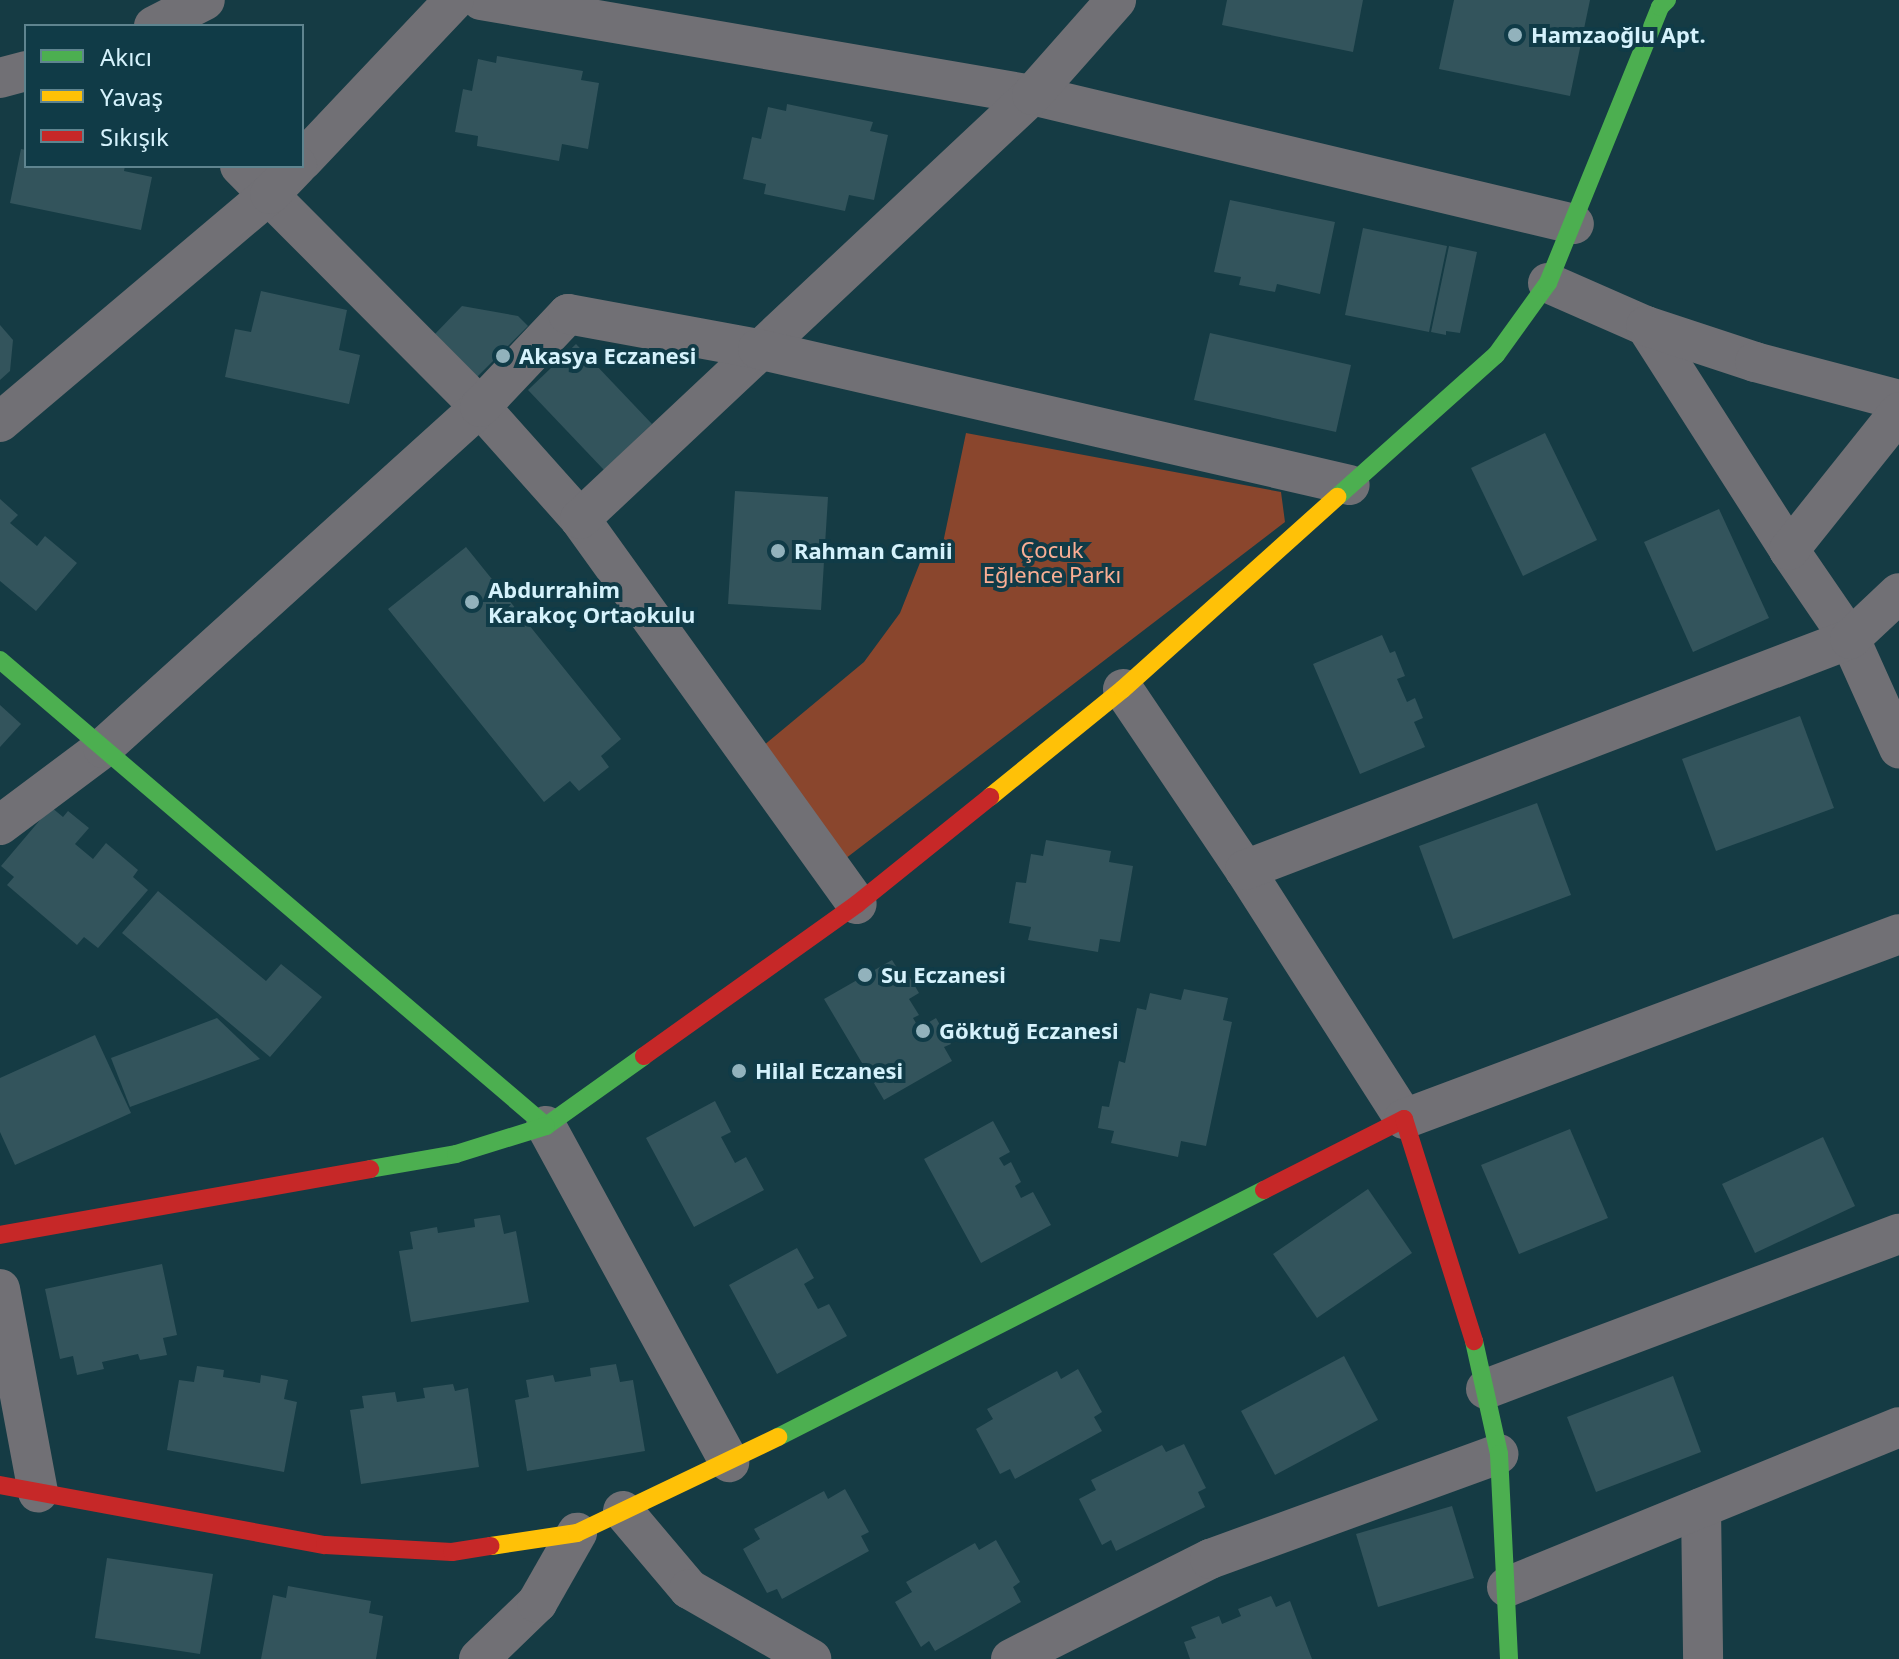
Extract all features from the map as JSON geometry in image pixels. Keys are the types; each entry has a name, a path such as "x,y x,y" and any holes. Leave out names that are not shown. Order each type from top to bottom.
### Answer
{"street":[{"path":"158,24 205,0"},
{"path":"304,159 454,0"},
{"path":"481,0 1032,95 1574,224"},
{"path":"580,519 1032,95 1116,0"},
{"path":"0,1235 456,1154 546,1126 857,904 1123,689 1496,355 1548,283 1662,2"},
{"path":"0,78 24,72"},
{"path":"246,168 283,180 580,519 857,904"},
{"path":"0,422 283,180"},
{"path":"1548,283 1646,326 1755,362 1899,400"},
{"path":"0,825 103,748 480,407 568,314 758,349 1350,485"},
{"path":"1646,326 1789,550 1850,639 1899,748"},
{"path":"1789,550 1899,412"},
{"path":"1245,870 1850,639 1899,593"},
{"path":"0,660 546,1126 729,1462"},
{"path":"1123,689 1245,870 1404,1119 1479,1357 1499,1454 1509,1659"},
{"path":"0,1485 325,1545 452,1552 577,1533 729,1462 1404,1119 1899,934"},
{"path":"1486,1389 1899,1234"},
{"path":"0,1289 38,1492"},
{"path":"1507,1587 1899,1427"},
{"path":"1011,1659 1210,1559 1499,1454"},
{"path":"1701,1508 1703,1659"},
{"path":"623,1511 689,1589 811,1659"},
{"path":"479,1659 537,1603 577,1533"}],"green space":[{"name":"Çocuk Eğlence Parkı","path":"966,433 1281,492 1285,522 841,862 763,746 864,662 900,613 927,545 943,543"}],"building":[{"path":"1227,0 1363,0 1353,52 1222,25"},
{"name":"Hamzaoğlu Apt.","path":"1454,0 1590,0 1570,96 1439,69"},
{"path":"497,56 583,71 581,80 599,83 588,149 562,144 559,161 477,146 478,136 455,132 463,89 472,91 478,59 496,63"},
{"path":"787,104 873,122 870,131 888,135 874,200 849,195 845,211 764,194 766,184 743,179 752,137 761,139 768,107 786,111"},
{"path":"21,149 24,150 24,168 125,168 124,171 152,177 141,230 10,203"},
{"path":"1230,200 1335,222 1320,294 1277,284 1275,292 1239,285 1241,277 1214,272"},
{"path":"1363,228 1447,246 1429,332 1345,315"},
{"path":"1449,246 1477,252 1460,333 1446,331 1446,335 1431,332"},
{"path":"261,291 347,310 339,350 360,355 349,404 225,377 235,329 251,332"},
{"path":"462,306 518,316 528,326 476,378 433,336"},
{"path":"0,325 13,340 10,371 0,380"},
{"path":"1210,333 1351,365 1336,432 1194,400"},
{"path":"576,344 652,424 604,470 528,390"},
{"path":"1545,433 1597,540 1523,576 1471,468"},
{"name":"Rahman Camii","path":"735,491 828,497 821,610 728,604"},
{"path":"0,499 18,515 10,523 37,546 45,536 77,563 36,611 0,581"},
{"path":"1719,509 1769,618 1693,652 1644,542"},
{"path":"466,547 621,739 601,756 609,767 579,791 570,781 544,802 388,609"},
{"path":"1382,635 1390,653 1395,651 1405,676 1397,679 1407,702 1415,698 1423,718 1414,722 1425,747 1360,774 1313,664"},
{"path":"0,705 21,724 0,747"},
{"path":"1800,716 1834,808 1716,851 1682,759"},
{"path":"1537,803 1571,895 1453,939 1419,846"},
{"path":"51,807 63,817 68,811 89,828 75,844 93,859 106,843 138,870 133,877 148,890 98,948 84,937 77,945 7,885 14,877 1,866"},
{"path":"1046,840 1111,851 1109,862 1133,866 1120,942 1100,939 1098,952 1028,940 1031,927 1009,923 1016,882 1026,883 1031,854 1043,856"},
{"path":"158,891 266,981 281,964 322,997 270,1057 122,933"},
{"path":"892,960 901,974 906,971 919,993 909,999 919,1015 913,1018 919,1028 936,1018 951,1044 944,1047 952,1061 884,1100 824,999"},
{"path":"1184,989 1228,998 1223,1020 1232,1022 1206,1146 1181,1141 1178,1157 1111,1143 1114,1131 1098,1128 1102,1106 1109,1107 1119,1061 1125,1063 1137,1008 1146,1010 1150,993 1181,1000"},
{"path":"217,1018 260,1059 130,1107 111,1058"},
{"path":"95,1035 131,1113 15,1165 0,1132 0,1078"},
{"path":"715,1101 731,1132 721,1137 735,1163 746,1157 764,1190 694,1227 646,1138"},
{"path":"993,1121 1010,1152 999,1158 1004,1166 1011,1162 1021,1182 1015,1186 1021,1198 1033,1192 1051,1225 981,1263 924,1159"},
{"path":"1570,1129 1608,1218 1519,1254 1481,1165"},
{"path":"1823,1137 1855,1206 1755,1253 1722,1184"},
{"path":"1368,1189 1412,1253 1317,1318 1273,1254"},
{"path":"500,1215 504,1234 516,1231 529,1302 411,1322 399,1251 413,1249 410,1232 437,1227 438,1233 475,1227 474,1219"},
{"path":"797,1248 814,1278 804,1284 818,1309 829,1304 847,1336 777,1374 729,1285"},
{"path":"162,1264 177,1335 163,1338 167,1355 140,1360 138,1354 102,1362 104,1369 77,1375 73,1356 60,1359 45,1289"},
{"path":"1344,1356 1378,1420 1275,1475 1241,1411"},
{"path":"616,1364 620,1382 633,1380 645,1451 527,1471 515,1400 529,1397 526,1380 553,1375 555,1382 591,1376 590,1368"},
{"path":"197,1366 224,1370 223,1377 260,1383 261,1375 288,1380 284,1399 297,1402 284,1472 167,1450 179,1380 194,1382"},
{"path":"1078,1369 1102,1412 1094,1417 1102,1431 1015,1479 1010,1469 1000,1474 976,1429 993,1419 987,1409 1057,1371 1061,1379"},
{"path":"1673,1376 1701,1452 1596,1492 1567,1417"},
{"path":"453,1384 455,1391 468,1388 479,1467 361,1484 350,1410 364,1408 362,1396 395,1392 397,1402 425,1398 423,1388"},
{"path":"1184,1444 1206,1488 1198,1492 1205,1507 1116,1551 1111,1540 1102,1545 1079,1499 1096,1490 1091,1480 1162,1445 1166,1452"},
{"path":"845,1489 869,1532 861,1536 869,1551 782,1599 777,1589 767,1593 743,1549 760,1539 754,1529 824,1491 828,1499"},
{"path":"1452,1506 1474,1578 1378,1607 1356,1534"},
{"path":"996,1540 1020,1582 1013,1587 1021,1602 935,1651 929,1641 921,1647 895,1602 912,1592 906,1582 975,1543 979,1550"},
{"path":"107,1558 213,1574 200,1654 95,1638"},
{"path":"288,1586 371,1601 369,1613 383,1616 376,1659 261,1659 273,1595 286,1598"},
{"path":"1271,1596 1276,1607 1290,1601 1312,1659 1190,1659 1184,1642 1196,1638 1191,1627 1219,1616 1222,1624 1241,1616 1238,1609"}],"traffic: fast":[{"path":"1337,497 1496,355 1548,283 1660,7 1667,0"},
{"path":"0,660 546,1126 644,1056"},
{"path":"370,1169 456,1154 546,1126"},
{"path":"778,1437 1264,1190"},
{"path":"1474,1341 1499,1454 1509,1659"}],"traffic: slow":[{"path":"990,797 1123,689 1337,497"},
{"path":"491,1546 577,1533 778,1437"}],"traffic: jam":[{"path":"644,1056 857,904 990,797"},
{"path":"1264,1190 1404,1119 1474,1341"},
{"path":"0,1235 370,1169"},
{"path":"0,1485 325,1545 452,1552 491,1546"}],"place":[{"name":"Hamzaoğlu Apt.","path":"1515,35"},
{"name":"Akasya Eczanesi","path":"503,356"},
{"name":"Rahman Camii","path":"778,551"},
{"name":"Abdurrahim Karakoç Ortaokulu","path":"472,602"},
{"name":"Su Eczanesi","path":"865,975"},
{"name":"Göktuğ Eczanesi","path":"923,1031"},
{"name":"Hilal Eczanesi","path":"739,1071"}]}
